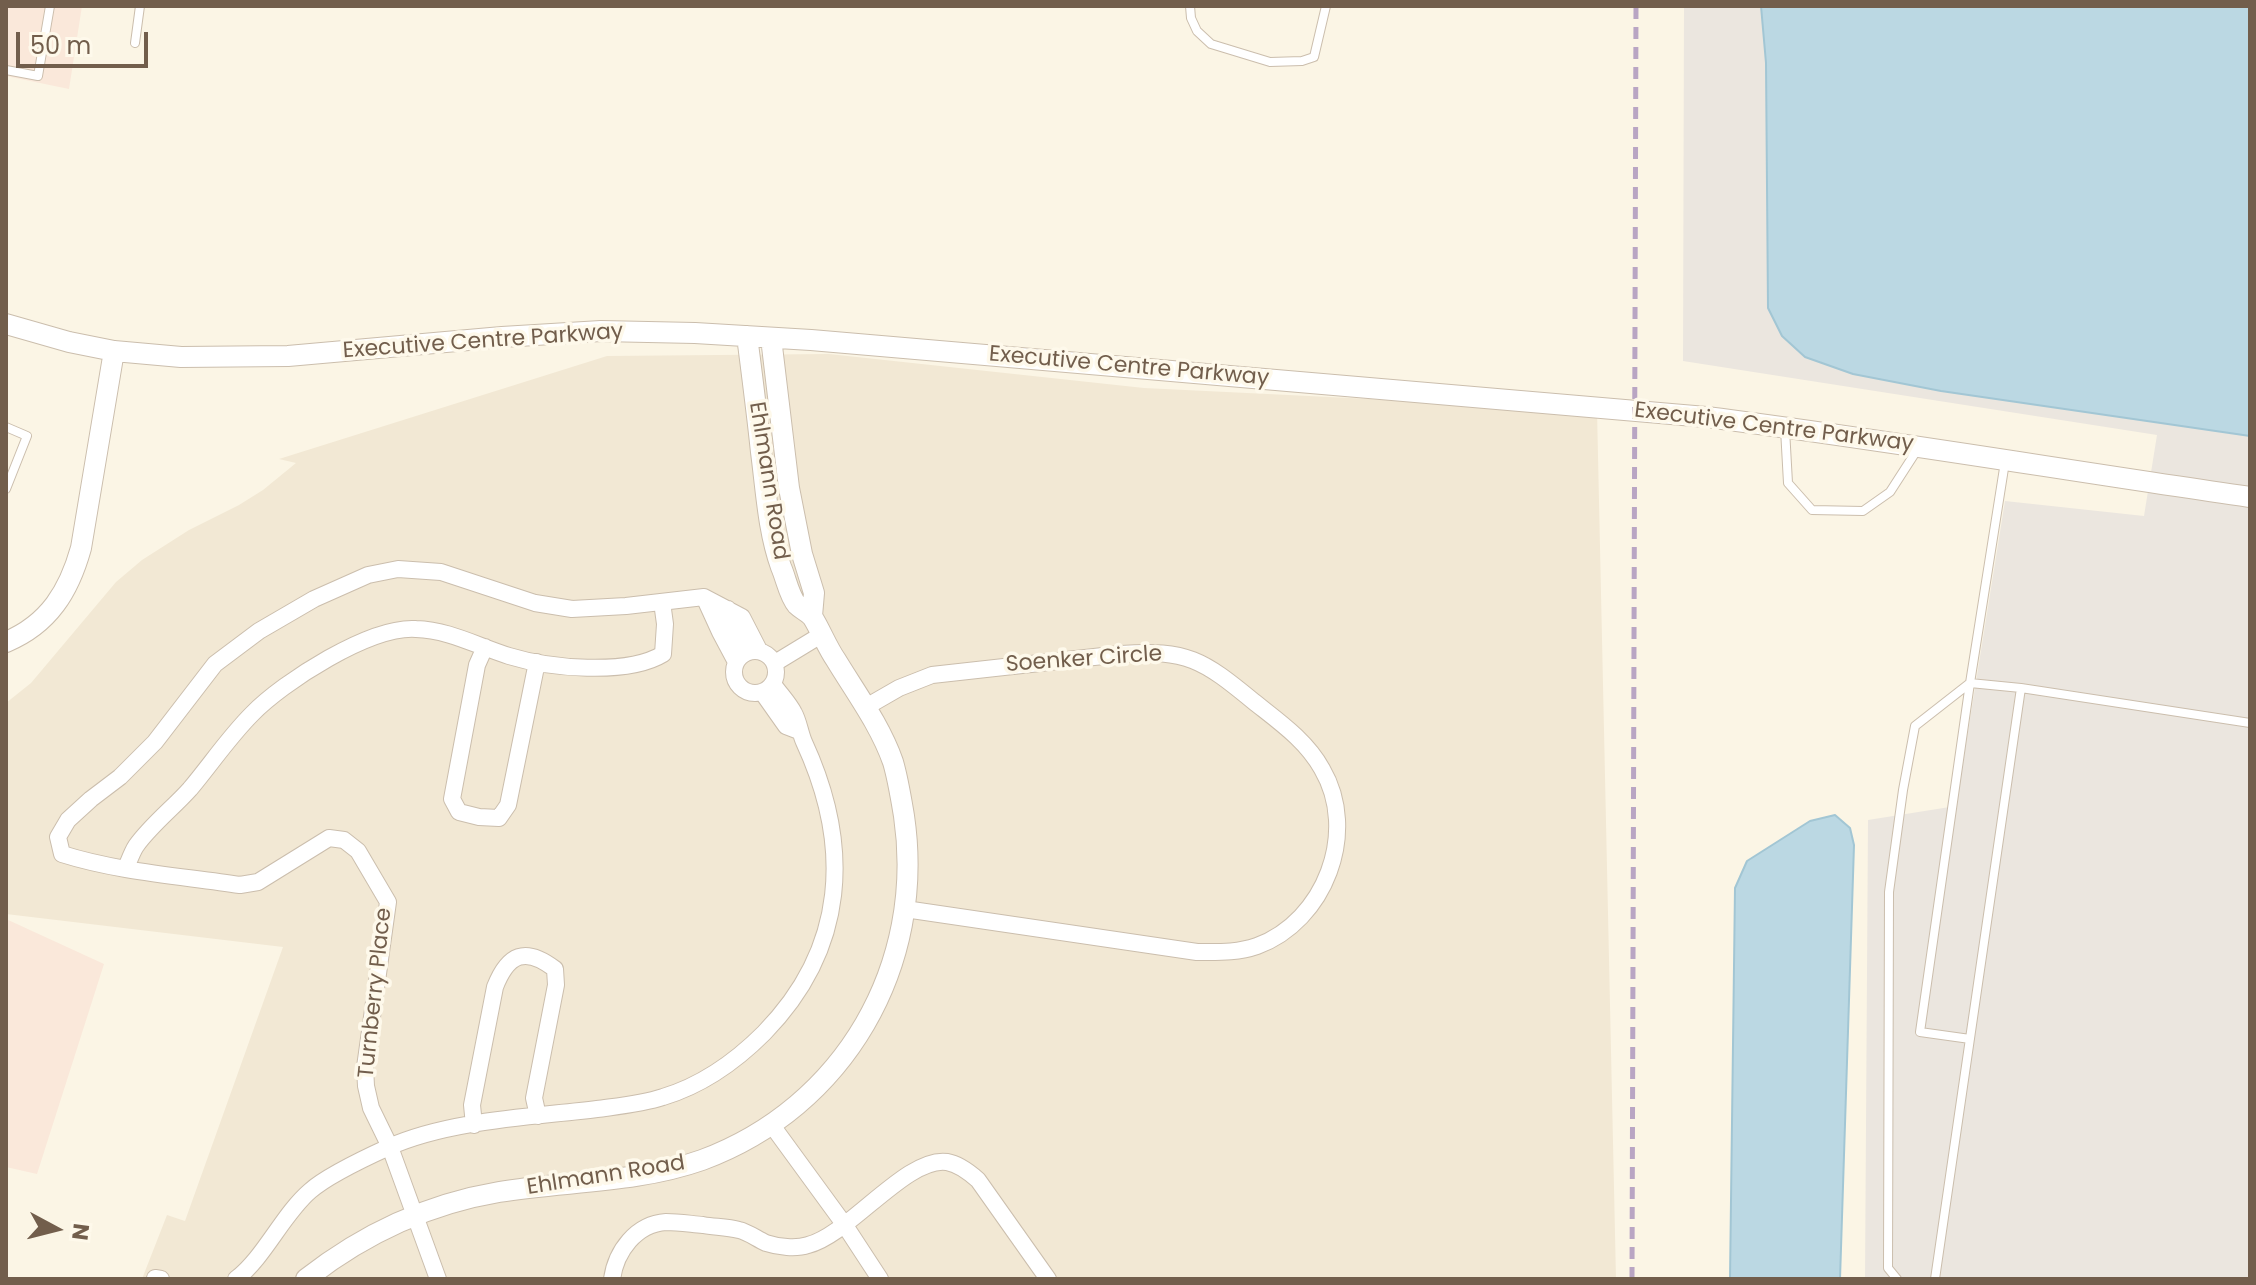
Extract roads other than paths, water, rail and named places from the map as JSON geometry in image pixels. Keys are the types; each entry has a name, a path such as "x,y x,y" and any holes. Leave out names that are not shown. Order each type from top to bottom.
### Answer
{"street":[{"name":"Executive Centre Parkway","path":"6,324 114,351 232,358 601,331 747,336 1510,398 1706,417 2250,497"},
{"name":"Ehlmann Road","path":"306,1279 366,1239 459,1201 500,1192 649,1174 681,1167 738,1144 794,1109 843,1058 865,1026 897,951 905,909 907,841 902,804 893,763 878,728 812,616 795,603 780,562 766,492 747,336"},
{"name":"Ehlmann Road","path":"771,338 789,488 802,554 814,593 812,616"},
{"path":"6,642 33,627 50,612 63,596 73,575 81,548 114,351"},
{"name":"Turnberry Place","path":"438,1279 390,1147 371,1108 366,1086 365,1067 388,902 358,851 344,840 329,838 258,882 240,885 77,859 62,854 58,837 68,820 120,777 155,742 215,664 259,631 314,599 368,575 398,569 441,572 535,603 572,609 704,597"},
{"path":"704,597 720,632 747,655 771,657 775,663 776,677 768,688 748,692 741,688 734,676 747,655 742,617 704,597"},
{"path":"126,868 136,846 190,789 250,716 274,693 337,654 378,635 412,628 443,631 510,657 563,667 649,662 663,654 665,624 662,602"},
{"path":"775,663 821,635"},
{"path":"485,647 477,665 452,799 459,812 499,818 508,805 537,662"},
{"name":"Soenker Circle","path":"866,707 899,688 932,675 1121,654 1173,653 1197,660 1221,675 1296,736 1324,771 1334,800 1338,823 1335,851 1319,896 1282,934 1257,946 1229,953 1197,952 905,909"},
{"path":"236,1279 309,1191 390,1147 424,1134 662,1098 704,1081 743,1054 779,1017 804,982 824,939 834,900 834,856 830,814 819,773 799,731 796,716 768,688"},
{"path":"474,1125 472,1105 495,987 512,959 527,956 544,960 555,969 556,985 534,1098 538,1116"},
{"path":"771,1124 880,1279"},
{"path":"612,1279 627,1242 637,1233 663,1222 741,1230 769,1244 807,1246 844,1224 912,1173 927,1165 945,1162 966,1169 978,1180 1048,1279"},
{"path":"155,1278 161,1279"}],"lane":[{"path":"6,70 38,76 50,6"},
{"path":"135,43 140,6"},
{"path":"1190,6 1197,31 1211,44 1270,62 1302,61 1314,57 1326,6"},
{"path":"6,427 27,436 6,489"},
{"path":"1785,427 1788,483 1812,510 1863,511 1890,492 1919,447"},
{"path":"1970,1039 1920,1032 2005,461"},
{"path":"1897,1279 1888,1268 1889,892 1915,726 1970,683 2250,723"},
{"path":"1935,1279 2021,688"}],"water":[{"path":"1761,6 2250,6 2250,436 1941,391 1853,374 1805,357 1782,336 1768,308 1766,63"},
{"path":"1835,815 1850,828 1854,845 1840,1279 1730,1279 1735,888 1747,861 1810,821"}],"railway":[{"path":"1632,1279 1636,6"}]}
